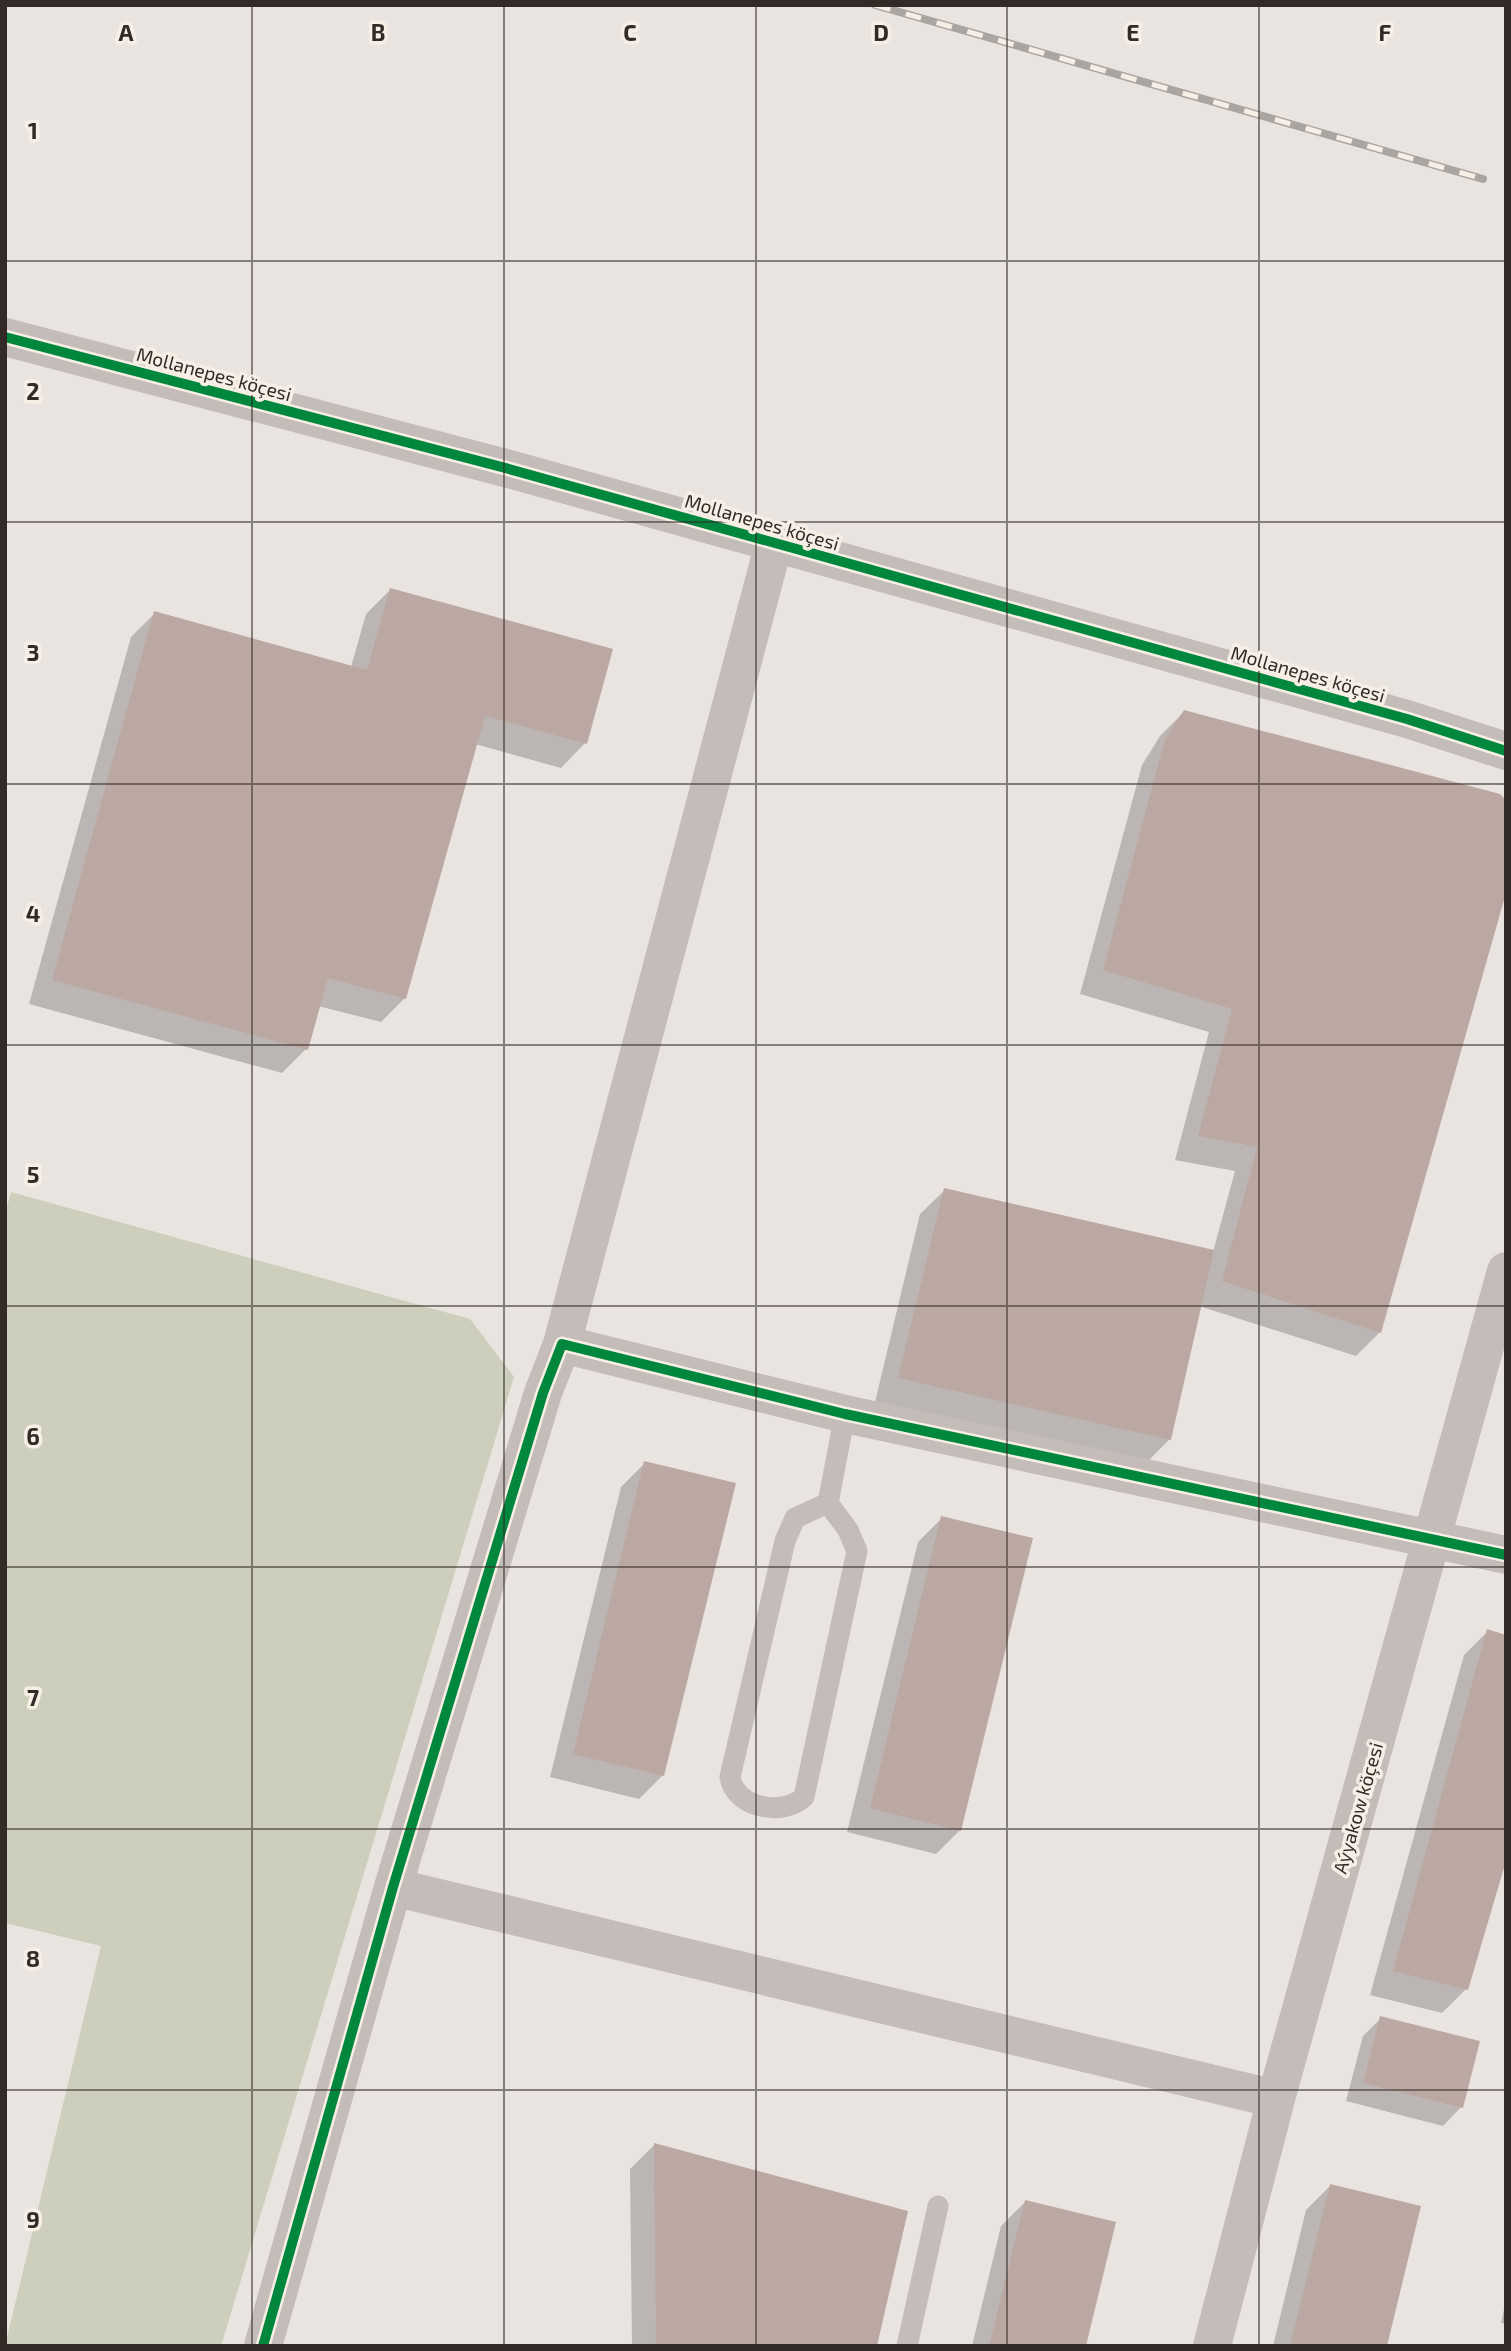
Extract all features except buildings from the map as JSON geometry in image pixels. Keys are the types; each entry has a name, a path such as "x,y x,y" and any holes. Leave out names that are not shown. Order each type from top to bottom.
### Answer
{"street":[{"name":"Mollanepes köçesi","path":"5,338 509,470 1407,719 1506,751"},
{"path":"263,2346 393,1887 543,1393 562,1344 774,543"},
{"name":"Aýyakow köçesi","path":"1212,2346 1276,2099 1506,1271"},
{"path":"562,1344 845,1414 1434,1537 1506,1555"},
{"path":"393,1887 1276,2099"}],"lane":[{"path":"828,1503 795,1518 785,1541 730,1777 732,1789 741,1799 780,1809 794,1807 804,1797 857,1551 848,1530 828,1503 845,1414"},
{"path":"907,2346 938,2206"}],"green space":[{"path":"11,1192 470,1319 514,1377 221,2346 5,2346 101,1946 5,1923 5,1213"}],"railway":[{"path":"875,5 1483,179"}],"cycle path":[{"path":"5,337 509,469 1407,719 1506,751"},
{"path":"263,2346 393,1887 543,1393 562,1344 845,1414 1506,1555"}]}
